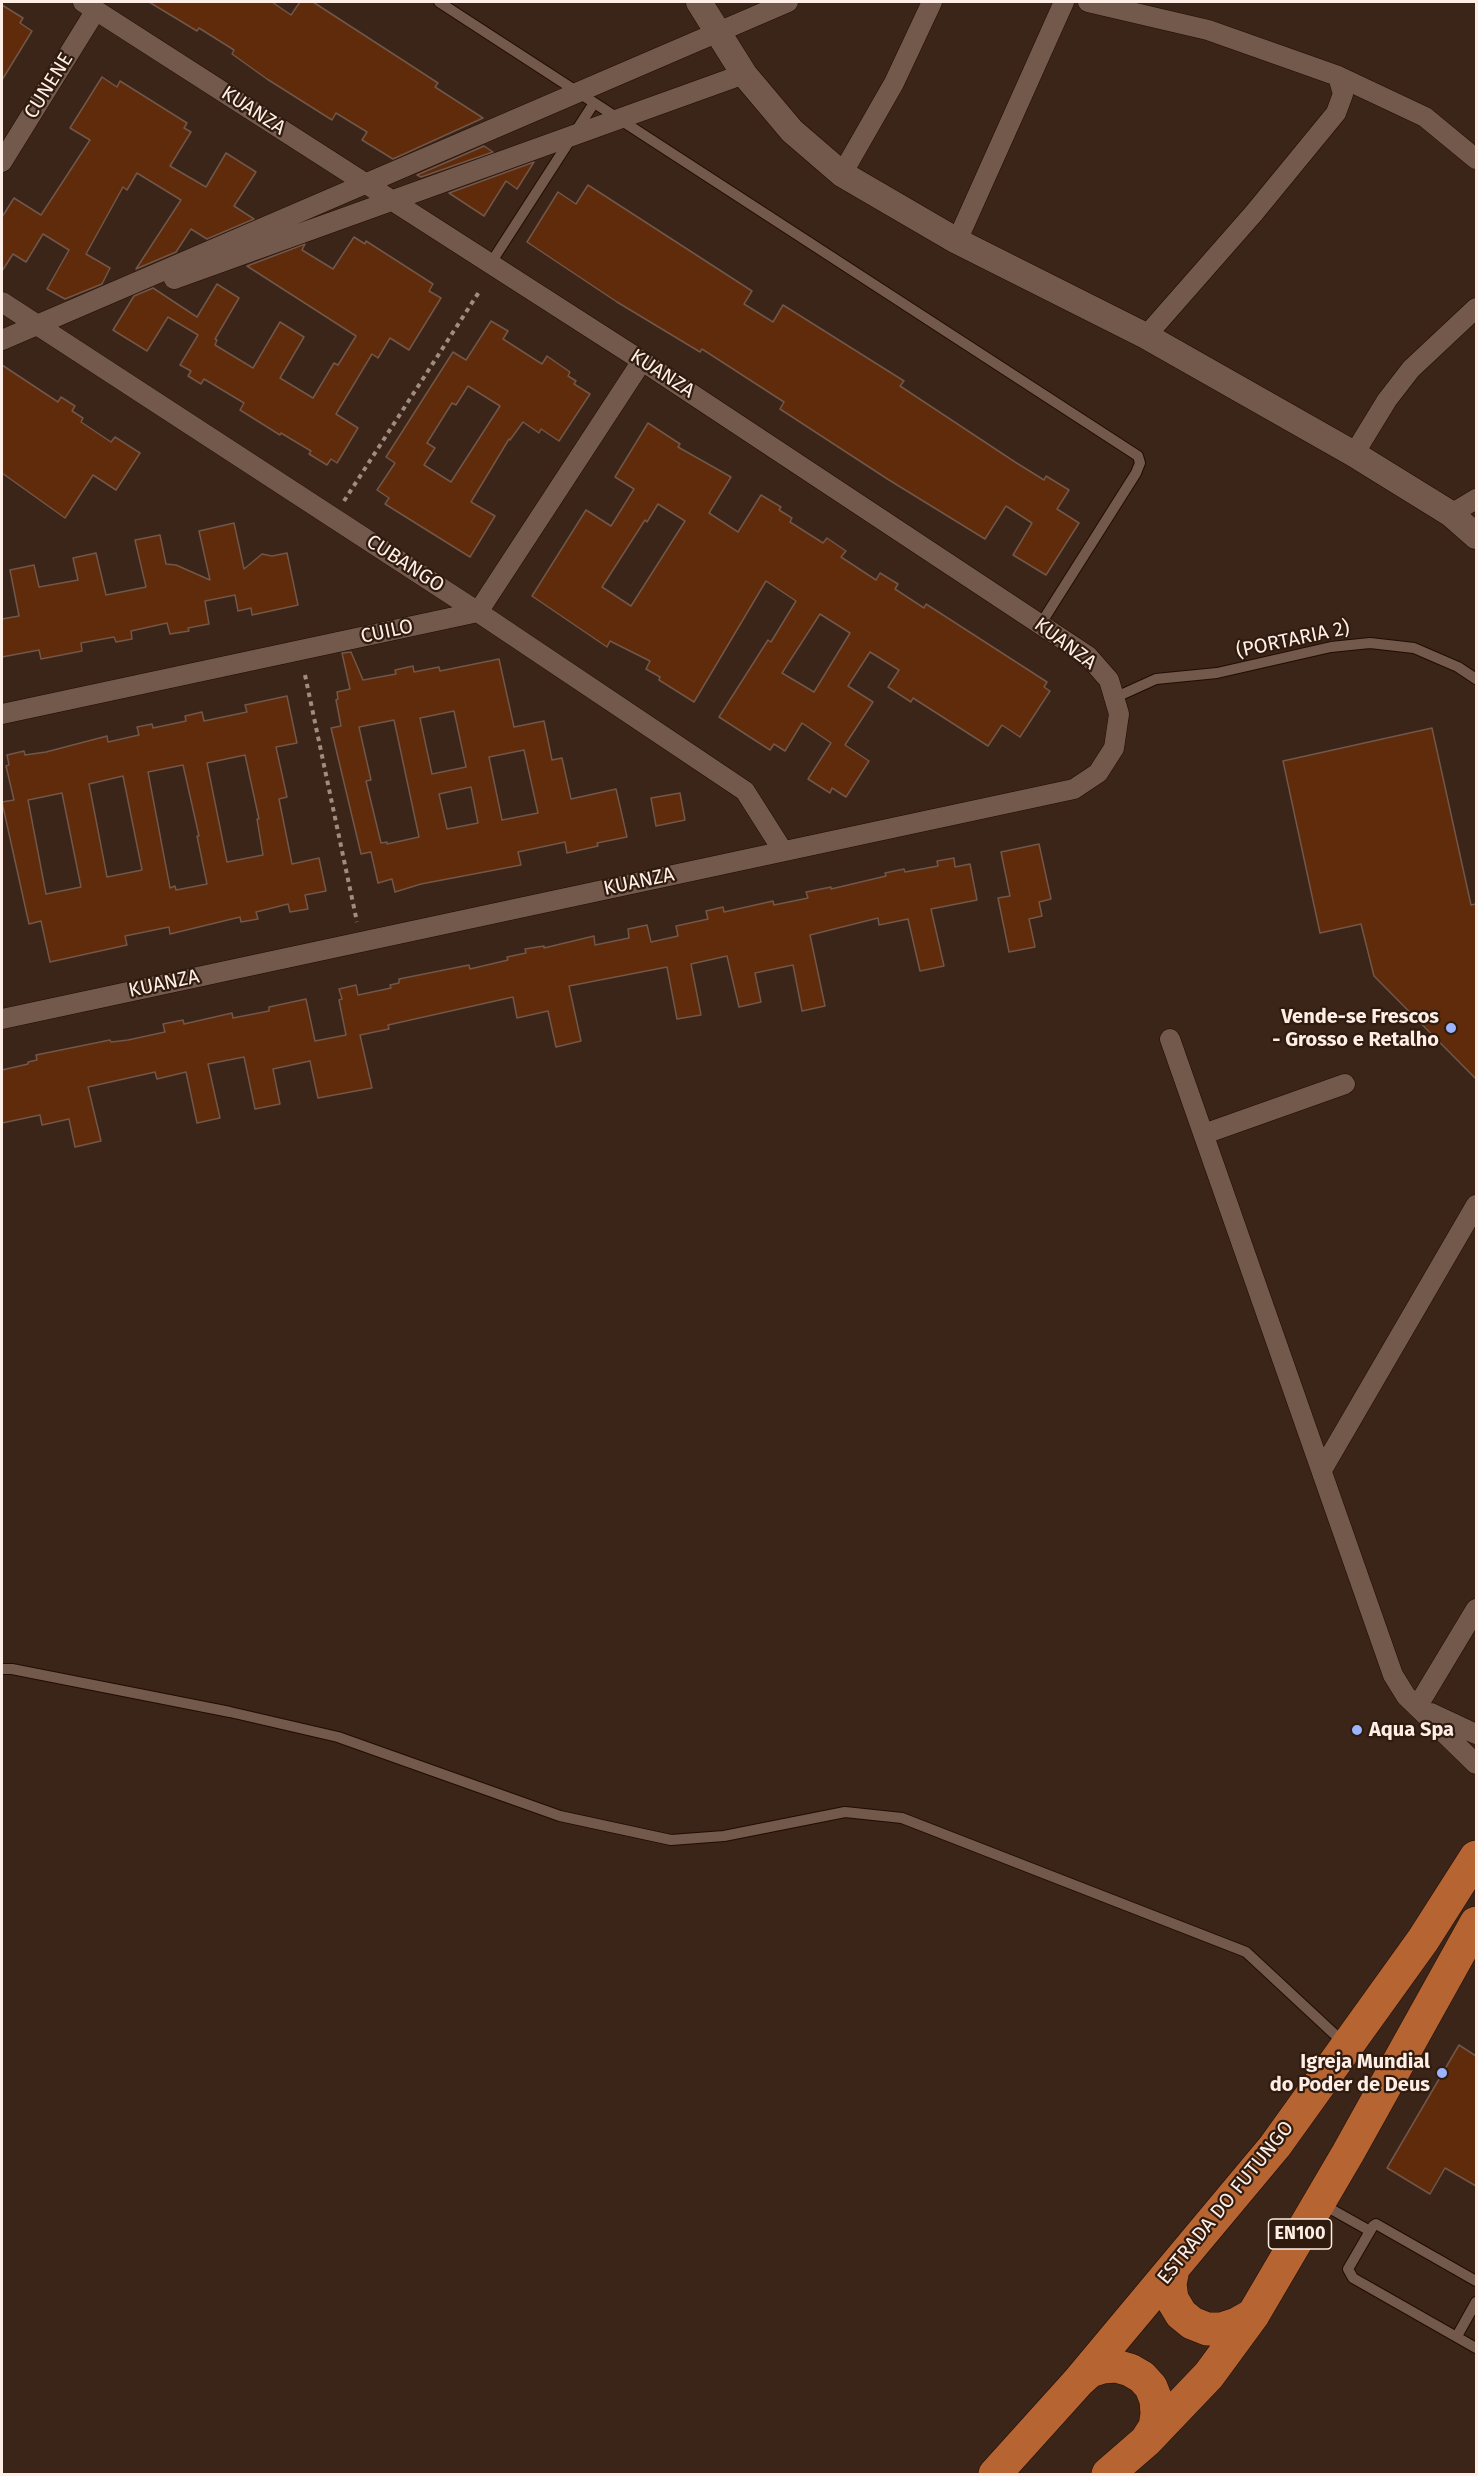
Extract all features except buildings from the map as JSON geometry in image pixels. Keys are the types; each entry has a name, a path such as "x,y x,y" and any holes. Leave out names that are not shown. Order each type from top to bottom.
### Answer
{"highway":[{"name":"ESTRADA DO FUTUNGO","path":"995,2475 1078,2382 1275,2146 1423,1940 1476,1857"},
{"name":"EN100","path":"1108,2475 1146,2441 1209,2375 1253,2315 1348,2153 1476,1923"},
{"path":"1173,2269 1170,2284 1172,2299 1181,2313 1192,2323 1207,2329 1222,2329 1253,2315"},
{"path":"1078,2382 1090,2371 1103,2367 1116,2366 1142,2377 1151,2387 1156,2400 1157,2414 1155,2427 1146,2441"}],"street":[{"path":"699,2 744,74 792,131 842,174 957,241 1146,336 1354,454 1451,514 1476,536"},
{"path":"2,340 788,2"},
{"path":"842,174 894,83 932,2"},
{"path":"957,241 1064,2"},
{"path":"1088,2 1208,30 1338,76 1425,117 1476,159"},
{"name":"CUNENE","path":"2,162 90,6"},
{"name":"KUANZA","path":"2,1019 1074,789 1098,773 1114,748 1119,714 1109,680 1088,656 642,361 90,6"},
{"path":"2,340 744,74"},
{"path":"1146,336 1254,213 1336,113 1343,94 1338,76"},
{"name":"CUBANGO","path":"2,302 478,612 745,791 783,851"},
{"path":"1354,454 1387,400 1411,369 1476,308"},
{"path":"478,612 642,361"},
{"path":"1451,514 1476,499"},
{"name":"CUILO","path":"2,714 478,612"},
{"path":"1170,1038 1393,1674 1399,1686 1418,1707 1476,1764"},
{"path":"1204,1134 1345,1084"},
{"path":"1322,1470 1476,1206"},
{"path":"1418,1707 1476,1609"},
{"path":"1418,1707 1476,1734"}],"lane":[{"path":"438,2 1138,456 1140,463 1136,473 1040,624"},
{"path":"496,255 594,103"},
{"name":"(PORTARIA 2)","path":"1114,698 1156,679 1217,673 1331,647 1370,643 1414,648 1476,679"},
{"path":"2,1669 12,1669 230,1712 338,1737 560,1816 671,1840 724,1836 845,1812 902,1818 1246,1952 1348,2047"},
{"path":"1319,2202 1370,2231"},
{"path":"1476,2281 1379,2225 1372,2226 1348,2269 1349,2274 1476,2348"},
{"path":"1457,2336 1476,2302"}],"path":[{"path":"343,502 479,292"},
{"path":"305,675 357,922"}],"place":[{"name":"Vende-se Frescos - Grosso e Retalho","path":"1451,1028"},
{"name":"Aqua Spa","path":"1357,1730"},
{"name":"Igreja Mundial do Poder de Deus","path":"1442,2073"}]}
